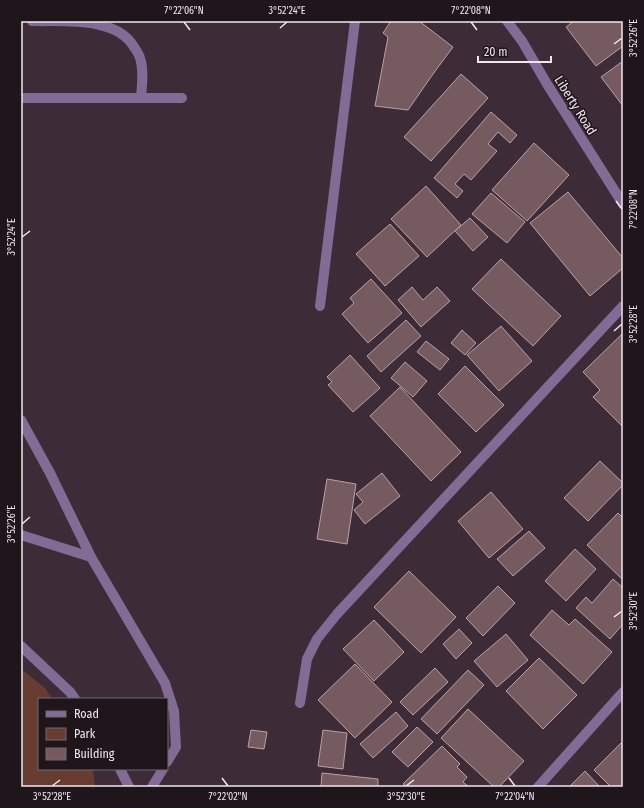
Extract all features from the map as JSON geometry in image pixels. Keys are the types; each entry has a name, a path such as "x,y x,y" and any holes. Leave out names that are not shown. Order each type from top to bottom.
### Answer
{"street":[{"path":"32,21 96,24 118,31 131,42 140,57 142,72 141,97"},
{"path":"320,306 355,21"},
{"name":"Liberty Road","path":"507,21 522,41 547,84 623,204"},
{"path":"21,98 182,98"},
{"path":"300,703 307,658 318,639 337,614 623,306"},
{"path":"21,420 50,473 91,557 165,683 174,711 176,747 168,760"},
{"path":"21,535 91,557"},
{"path":"21,646 70,692 74,698"},
{"path":"538,787 623,692"},
{"path":"120,770 129,787"},
{"path":"152,787 162,770"}],"green space":[{"path":"21,669 45,688 51,698 38,698 38,770 93,770 95,787 21,787"}],"building":[{"path":"391,21 419,21 453,47 408,110 375,106 388,37 383,33"},
{"path":"574,21 623,21 623,46 596,66 566,27"},
{"path":"623,61 623,106 601,77"},
{"path":"461,74 488,98 431,161 404,137"},
{"path":"491,112 517,135 510,143 498,132 488,144 497,151 471,180 464,174 455,184 463,191 457,198 434,178"},
{"path":"534,143 569,175 527,221 492,190"},
{"path":"426,186 461,225 427,257 391,219"},
{"path":"568,192 623,258 623,268 590,296 530,223"},
{"path":"491,193 525,222 507,243 472,214"},
{"path":"470,218 488,237 473,251 455,231"},
{"path":"390,224 419,256 385,286 356,254"},
{"path":"501,259 561,316 533,346 472,289"},
{"path":"371,279 402,313 368,343 342,314 354,303 350,298"},
{"path":"412,287 423,300 437,287 450,301 421,327 398,300"},
{"path":"406,320 421,336 381,372 367,356"},
{"path":"501,326 532,361 499,391 467,355"},
{"path":"462,330 476,343 465,355 451,343"},
{"path":"623,333 623,427 593,397 600,390 583,372"},
{"path":"426,341 449,359 440,370 417,352"},
{"path":"350,355 380,388 353,412 328,385 332,382 327,377"},
{"path":"405,362 427,381 413,397 391,378"},
{"path":"465,366 504,405 476,432 438,394"},
{"path":"400,387 461,452 431,481 370,416"},
{"path":"600,461 623,483 623,485 588,521 564,498"},
{"path":"382,473 400,496 365,524 354,510 363,502 356,494"},
{"path":"327,479 356,484 347,544 317,539"},
{"path":"491,492 523,529 489,558 458,521"},
{"path":"618,513 623,518 623,580 587,545"},
{"path":"529,531 545,548 513,576 497,559"},
{"path":"575,549 596,569 566,601 545,581"},
{"path":"409,571 456,617 421,653 374,607"},
{"path":"613,579 623,588 623,624 610,639 576,608 586,597 592,603"},
{"path":"498,586 515,603 483,636 466,618"},
{"path":"552,610 569,625 575,619 612,652 583,684 530,635"},
{"path":"374,620 404,652 374,681 343,649"},
{"path":"459,629 472,643 456,659 443,644"},
{"path":"506,634 528,660 497,687 474,661"},
{"path":"539,658 577,695 543,729 506,691"},
{"path":"355,664 392,702 355,738 318,700"},
{"path":"435,668 448,682 413,715 400,702"},
{"path":"468,670 484,685 437,734 421,719"},
{"path":"468,709 524,761 499,787 494,787 441,738"},
{"path":"396,712 408,726 373,758 360,744"},
{"path":"417,727 433,742 408,767 392,752"},
{"path":"251,730 267,732 264,749 248,747"},
{"path":"323,730 347,733 343,769 318,766"},
{"path":"621,743 623,745 623,787 611,787 594,770"},
{"path":"442,746 460,764 457,767 467,777 463,782 469,787 407,787 403,784"},
{"path":"585,771 600,787 569,787"},
{"path":"322,773 378,779 378,787 321,787"}]}
